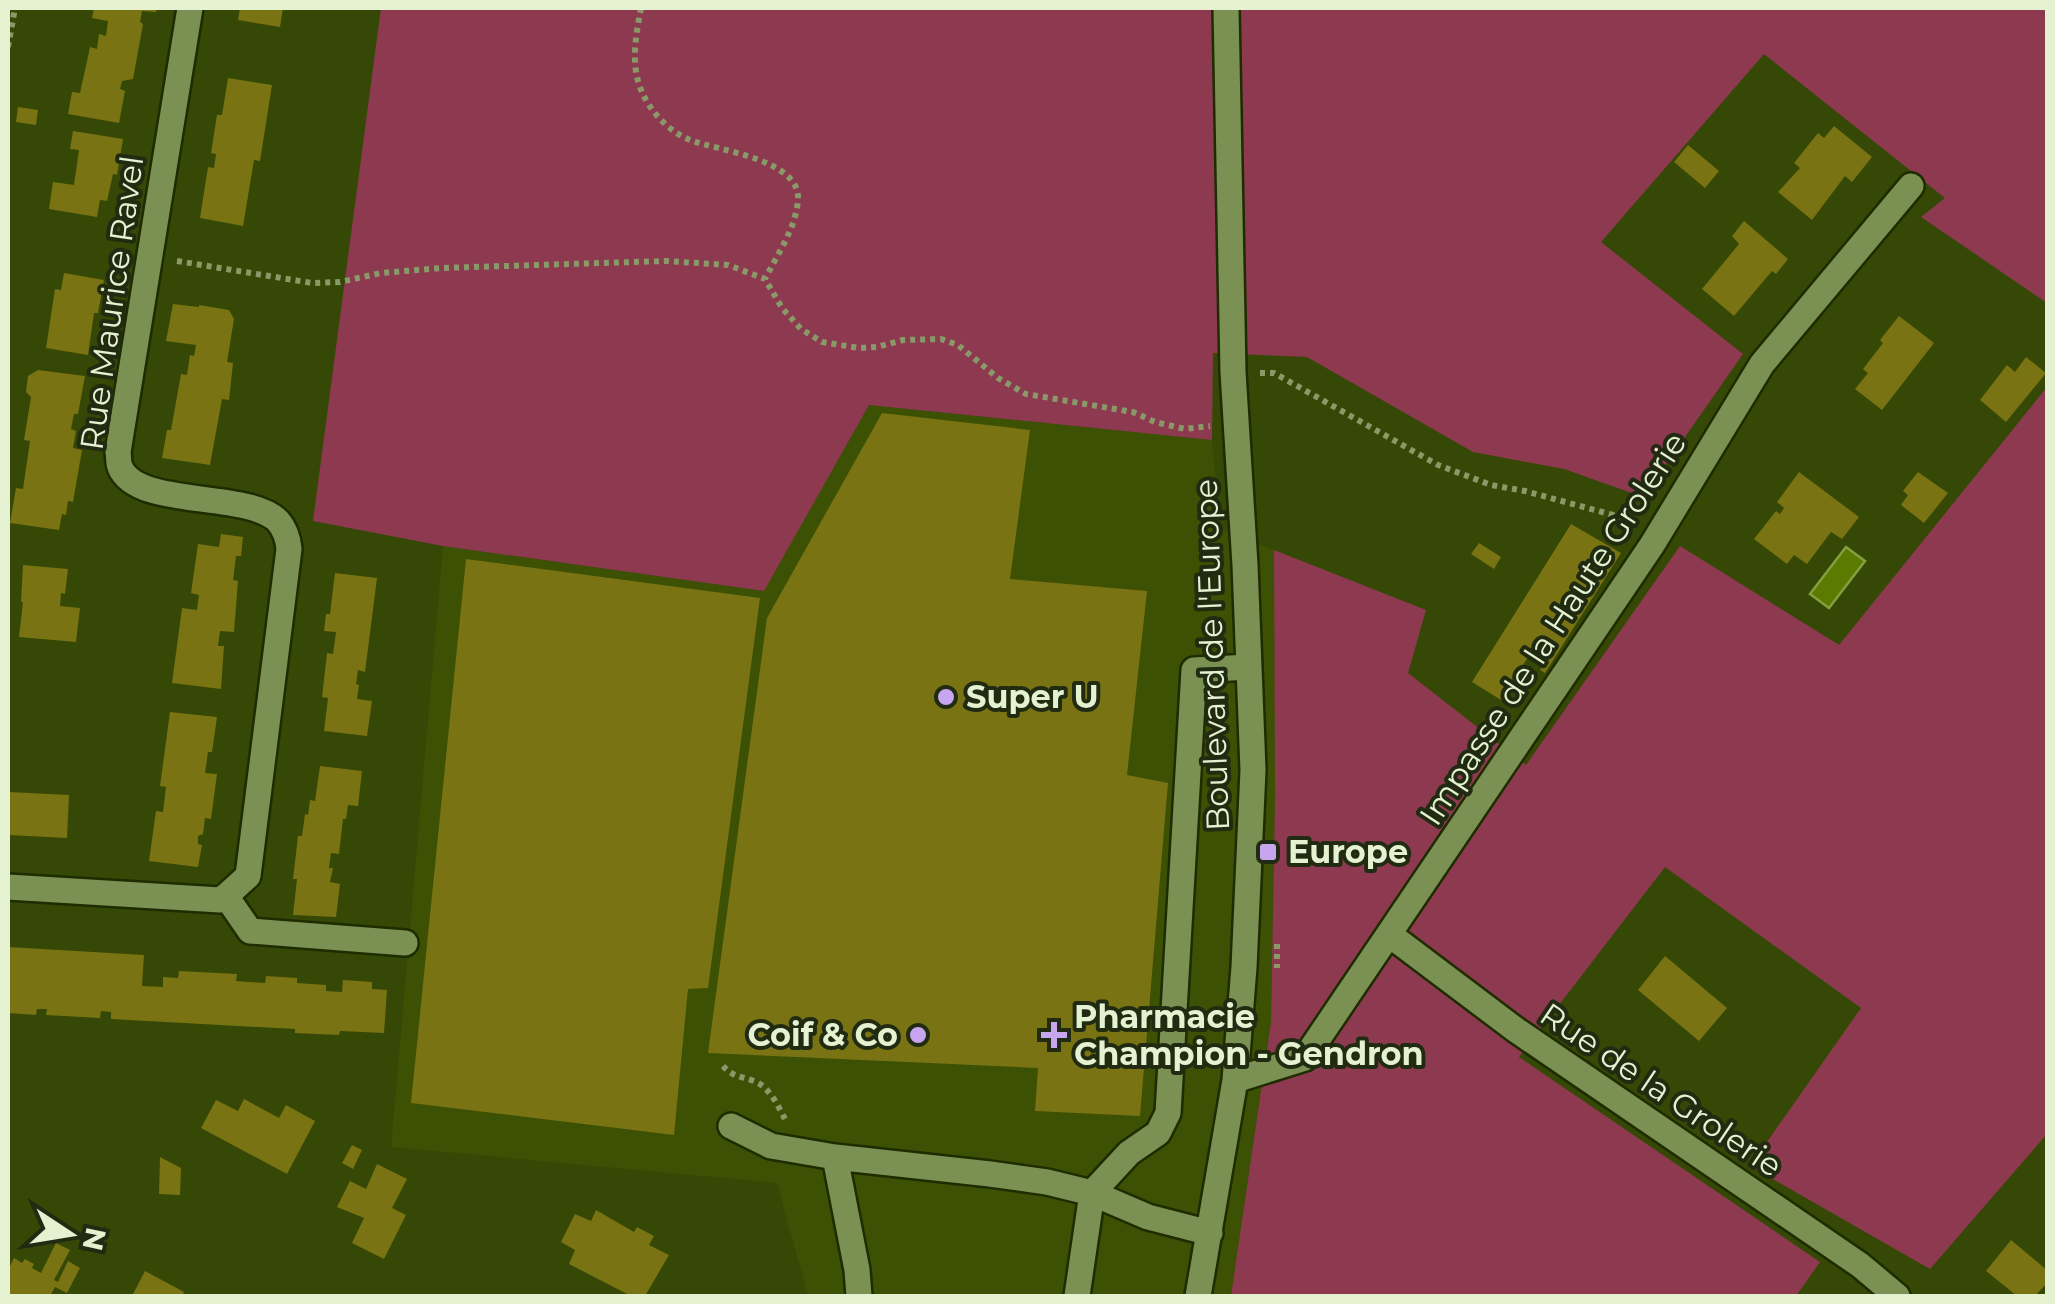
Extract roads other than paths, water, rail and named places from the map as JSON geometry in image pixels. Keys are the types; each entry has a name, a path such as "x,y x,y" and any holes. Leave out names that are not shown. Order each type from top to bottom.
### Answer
{"street":[{"name":"Rue Maurice Ravel","path":"190,8 118,452 120,467 139,487 261,510 280,523 287,535 289,549 248,876 226,896"},
{"name":"Boulevard de l'Europe","path":"1198,1296 1235,1080 1253,770 1234,372 1226,8"},
{"name":"Impasse de la Haute Grolerie","path":"1235,1080 1305,1058 1652,545 1762,364 1911,186"},
{"path":"1074,1292 1092,1194 1128,1152 1158,1133 1168,1113 1194,670 1249,668"},
{"path":"8,887 220,900 226,896 250,931 405,943"},
{"name":"Rue de la Grolerie","path":"1390,935 1516,1030 1860,1265 1898,1296"},
{"path":"731,1126 771,1146 1047,1182 1092,1194 1148,1217 1210,1233"},
{"path":"835,1157 859,1296"}],"place":[{"name":"Super U","path":"946,697"},
{"name":"Europe","path":"1268,852"},
{"name":"Coif & Co","path":"918,1035"},
{"name":"Pharmacie Champion - Gendron","path":"1054,1035"}]}
